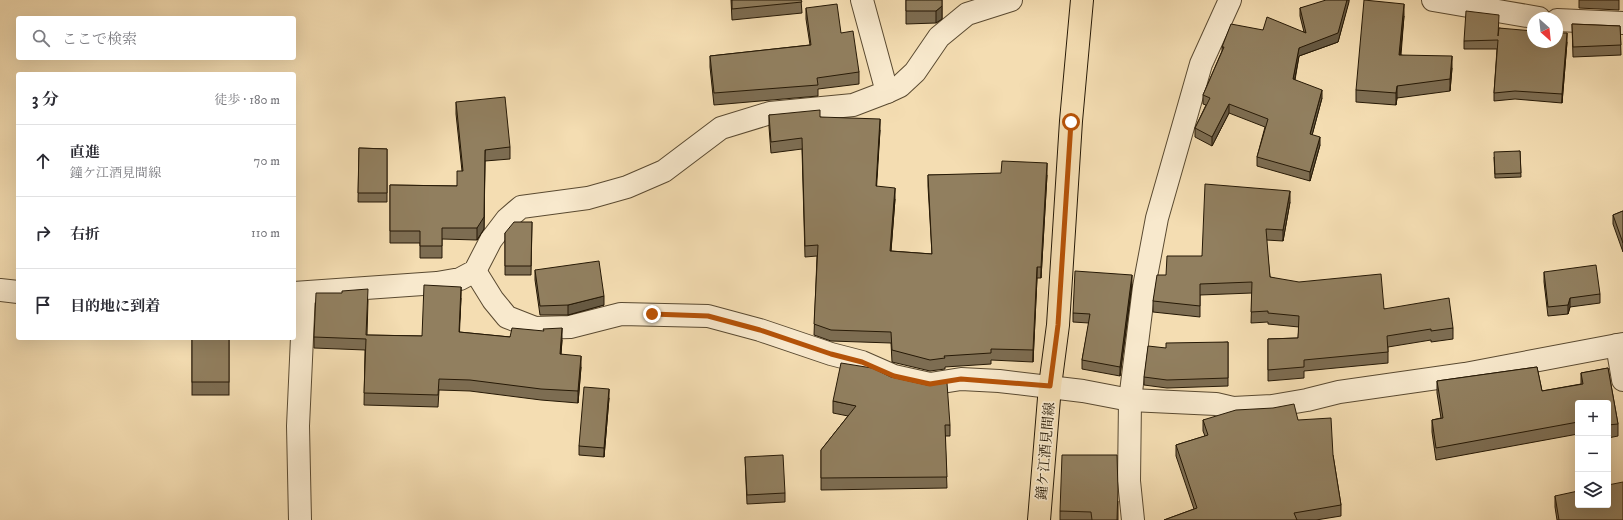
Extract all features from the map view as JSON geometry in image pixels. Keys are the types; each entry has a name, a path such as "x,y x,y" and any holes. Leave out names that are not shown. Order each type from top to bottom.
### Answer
{"main road":[{"name":"鐘ケ江酒見間線","path":"1039,520 1050,386 1058,325 1071,122 1082,0"}],"street":[{"path":"862,0 887,92"},
{"path":"300,520 298,426 299,293 436,283 460,279 475,271 492,240 507,218 521,207 588,198 627,187 664,171 721,128 770,113 853,104 887,92 900,86 915,72 939,38 967,14 1011,0"},
{"path":"1133,520 1129,481 1130,400 1144,287 1157,218 1201,64 1230,0"},
{"path":"1433,0 1527,16"},
{"path":"1563,20 1623,23"},
{"path":"475,271 493,300 508,317 536,328 570,327 621,314 708,316 760,330 831,354 862,362 894,376 930,384 961,379 1050,386 1130,400 1216,404 1233,408 1272,406 1307,400 1339,392 1465,374 1620,345 1623,380"},
{"path":"0,290 16,292"}],"building":[{"path":"732,0 801,0 802,2 732,9"},
{"path":"906,0 942,0 942,6 936,11 906,11"},
{"path":"1326,0 1347,0 1338,33 1299,48 1293,79 1322,90 1310,134 1320,137 1310,172 1257,157 1268,119 1229,104 1212,137 1195,128 1210,98 1203,95 1224,47 1222,47 1231,24 1263,30 1267,17 1306,33 1300,8"},
{"path":"1364,0 1404,4 1399,55 1452,56 1450,79 1397,86 1396,93 1356,90"},
{"path":"837,4 841,33 853,31 859,72 817,78 818,85 714,93 710,56 811,45 806,8"},
{"path":"1466,11 1499,15 1498,36 1499,28 1527,30 1527,48 1563,48 1563,33 1567,33 1562,94 1515,91 1494,93 1498,40 1464,41"},
{"path":"1572,24 1620,26 1621,45 1573,47"},
{"path":"505,97 510,147 485,150 484,217 477,228 442,228 442,246 420,246 420,231 390,231 390,185 457,186 457,171 463,171 456,102"},
{"path":"820,110 820,117 880,119 876,186 895,188 890,251 932,254 928,175 1001,173 1002,161 1047,163 1041,267 1037,267 1033,350 991,349 991,353 944,356 945,358 930,360 892,350 891,332 831,330 814,324 818,245 805,246 802,138 771,142 769,115"},
{"path":"359,148 387,149 387,193 358,193"},
{"path":"1520,151 1521,173 1495,174 1494,152"},
{"path":"1205,184 1290,191 1283,230 1266,229 1270,277 1299,282 1381,274 1384,309 1449,298 1453,328 1431,331 1431,329 1387,336 1388,352 1304,360 1304,367 1268,370 1268,339 1298,338 1299,316 1268,313 1268,311 1251,312 1252,282 1200,284 1200,306 1153,301 1157,275 1166,275 1167,256 1202,256"},
{"path":"1623,211 1623,243 1613,215"},
{"path":"514,222 532,222 531,266 505,266 505,233"},
{"path":"599,261 604,296 568,305 540,306 535,270"},
{"path":"1596,265 1600,294 1570,298 1568,305 1548,307 1544,272"},
{"path":"1075,271 1132,275 1120,367 1082,360 1090,314 1073,313"},
{"path":"424,285 461,287 459,332 510,337 512,328 544,331 543,329 562,328 560,354 581,356 578,391 541,389 470,380 439,379 438,395 364,393 366,339 314,337 316,293 342,293 342,291 368,289 366,335 422,336"},
{"path":"192,340 229,340 229,382 192,382"},
{"path":"1228,342 1228,378 1167,380 1144,377 1148,346 1166,348 1166,343"},
{"path":"841,363 872,368 891,377 927,385 947,383 950,425 945,425 947,477 821,478 821,450 856,406 833,401"},
{"path":"1537,367 1542,391 1583,384 1581,373 1608,368 1618,424 1611,425 1611,400 1575,400 1575,423 1436,448 1432,420 1443,418 1437,381"},
{"path":"584,387 609,389 604,448 579,446"},
{"path":"1294,404 1298,420 1331,418 1333,455 1341,505 1294,513 1297,520 1164,520 1197,508 1176,445 1208,435 1203,420 1236,410 1273,408"},
{"path":"783,455 785,493 747,495 745,457"},
{"path":"1062,455 1117,455 1117,520 1092,520 1091,512 1060,511"},
{"path":"1623,482 1623,520 1559,520 1555,496 1575,492 1575,508 1611,508 1611,484"}],"route":[{"path":"652,314 708,316 797,341 831,354 862,362 894,376 930,384 961,379 1050,386 1058,325 1071,122"}]}
